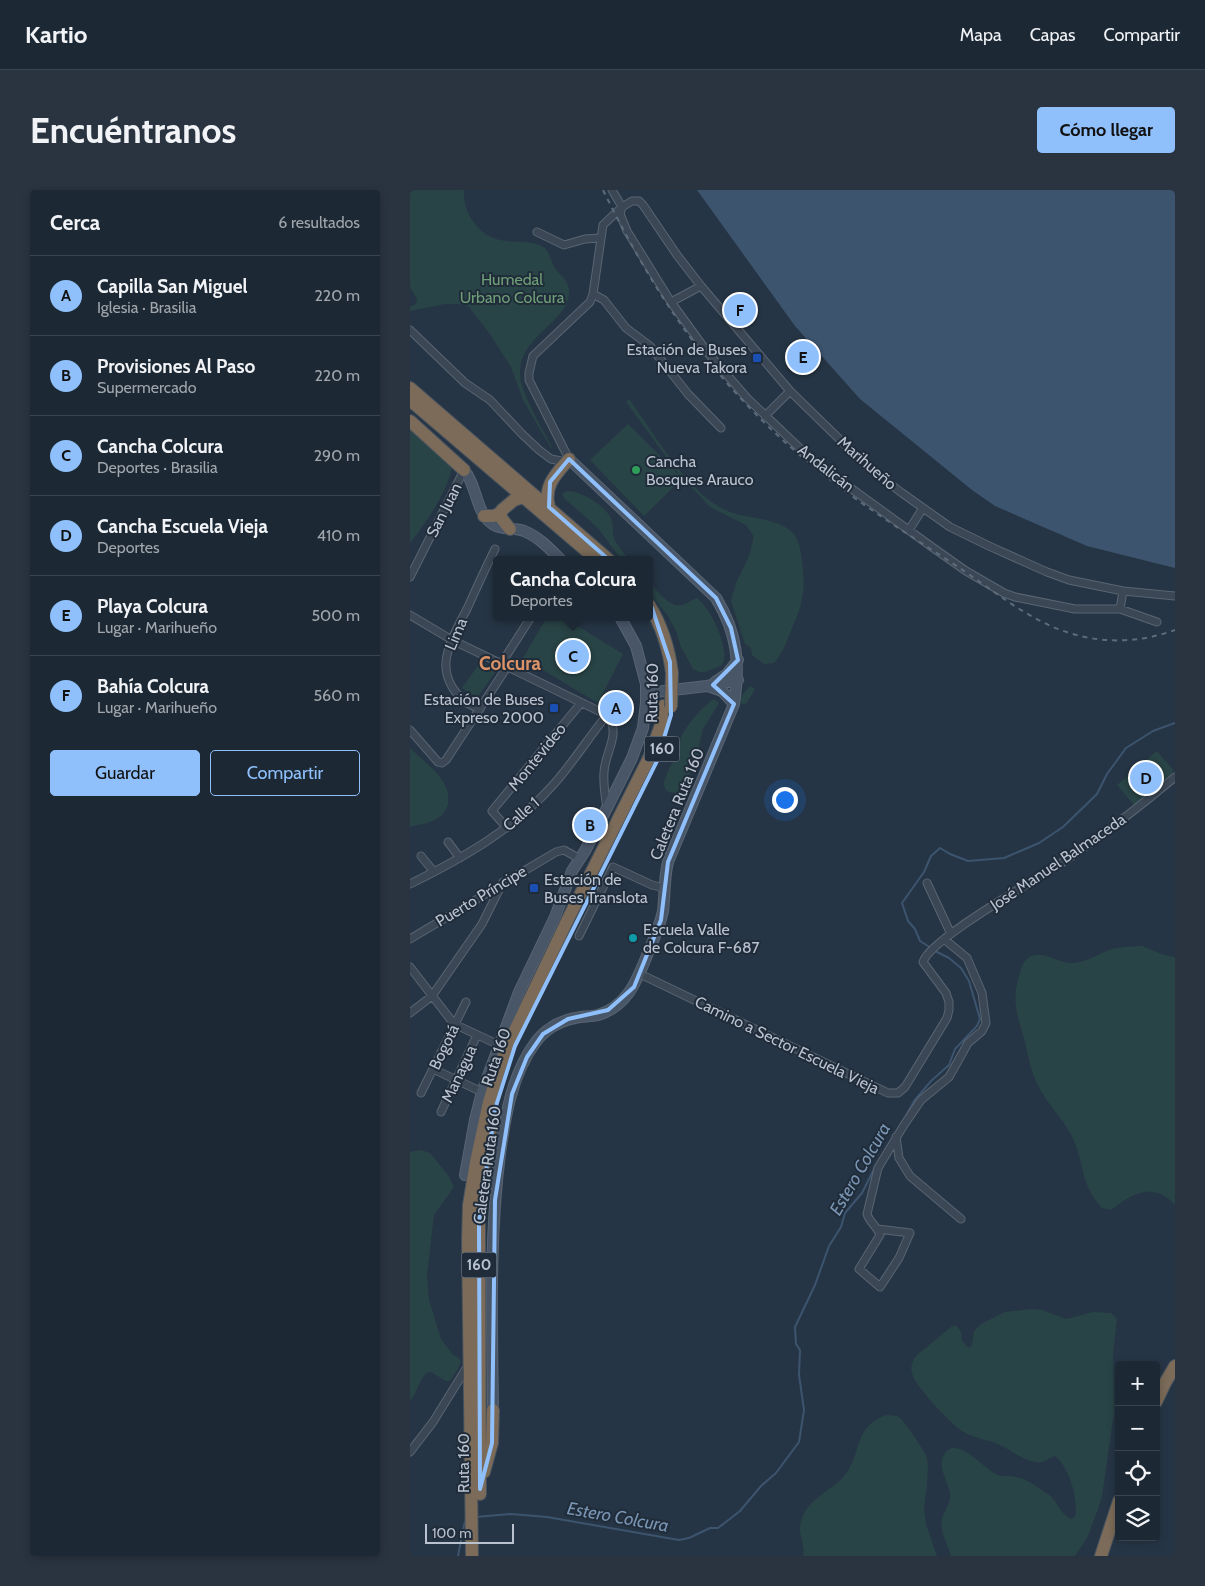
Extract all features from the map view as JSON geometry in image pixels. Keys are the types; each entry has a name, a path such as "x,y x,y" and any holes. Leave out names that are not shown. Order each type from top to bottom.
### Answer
{"highway":[{"path":"410,388 604,556"},
{"path":"410,400 592,556"},
{"path":"410,421 464,470"},
{"path":"549,507 547,493 550,482 569,459"},
{"path":"522,484 534,485 550,482"},
{"path":"484,516 494,516 514,500 523,497"},
{"path":"500,513 504,523 510,529"},
{"name":"Ruta 160","path":"472,1556 480,1489 479,1221 486,1153 495,1109 508,1066 529,1015 661,751 668,730 666,709 668,673 665,640 653,614"},
{"name":"Ruta 160","path":"649,621 668,673"},
{"name":"Ruta 160","path":"481,1556 476,1517 469,1364 468,1240 469,1205 489,1102 505,1054 569,917 650,758 666,709"},
{"path":"465,1175 464,1202 468,1240"},
{"path":"1160,1378 1175,1356"},
{"path":"1160,1394 1175,1366"},
{"path":"480,1489 492,1443 494,1410"},
{"path":"1101,1556 1115,1513"},
{"path":"1110,1556 1115,1541"}],"street":[{"name":"Andalicán","path":"612,190 622,207 620,214 627,231 708,354 765,416 830,473 966,571 1004,593 1015,597 1075,608 1120,609 1157,622"},
{"name":"Marihueño","path":"622,207 632,200 638,201 643,205 701,286 790,391 870,469 950,527 1069,580 1123,592 1175,596"},
{"path":"410,330 464,383 490,400 539,450 551,459 561,461 569,459 529,380 529,373 533,356 590,302 593,294 603,225 622,207"},
{"path":"538,232 564,245 585,239 600,238"},
{"path":"672,302 701,286"},
{"path":"593,294 604,300 626,328 650,346 688,394 721,428"},
{"path":"765,416 790,391"},
{"name":"Caletera Ruta 160","path":"494,1410 491,1295 492,1232 503,1134 512,1094 530,1051 543,1034 562,1022 595,1015 614,1007 630,993 640,974 661,920 666,870 671,854 734,704 738,680 738,660 731,628 716,598 569,459"},
{"path":"464,470 471,481 484,516 497,526 518,529 531,534 556,556"},
{"name":"San Juan","path":"410,577 464,470"},
{"path":"908,530 923,508"},
{"name":"Lima","path":"480,710 462,700 450,685 446,666 447,652 494,548"},
{"path":"1120,609 1123,592"},
{"path":"410,615 452,640 607,715 614,729 604,772 607,808"},
{"path":"410,730 438,762 442,763 446,760 480,710 529,621"},
{"name":"Caletera Ruta 160","path":"465,1175 482,1092 518,992 555,917 566,885 586,851 640,738 646,716 647,693 639,655 632,637 622,621"},
{"path":"707,686 727,674 738,660"},
{"path":"647,693 707,686 738,680"},
{"path":"707,686 722,691 734,704"},
{"name":"Montevideo","path":"507,828 492,810 581,703"},
{"name":"Calle 1","path":"410,884 460,858 507,828 554,784 607,715"},
{"name":"José Manuel Balmaceda","path":"925,956 950,934 1073,856 1175,777"},
{"path":"448,842 460,858"},
{"name":"Puerto Príncipe","path":"410,938 560,851 570,852 580,859"},
{"path":"421,856 434,872"},
{"path":"579,936 612,867 664,888"},
{"path":"410,1013 432,996 482,924 504,882"},
{"path":"927,883 950,934"},
{"path":"878,1229 910,1233 899,1258 880,1288 859,1269 880,1235 867,1214 878,1168 921,1100 949,1077 956,1068 968,1043 982,1031 986,1023 982,993 967,958 944,939"},
{"name":"Camino a Sector Escuela Vieja","path":"640,974 888,1093 894,1094 900,1092 904,1087 948,1014 949,1002 946,993 923,962 925,956"},
{"path":"410,967 454,1024 499,1045"},
{"name":"Bogotá","path":"421,1093 466,1002"},
{"name":"Managua","path":"441,1112 477,1036"},
{"path":"433,1069 482,1092"},
{"path":"896,1137 899,1158 910,1176 961,1219"},
{"path":"410,1452 432,1422 469,1364"}],"highlighted area":[{"path":"569,459 716,598 731,628 738,660 713,685 734,704 668,862 661,920 634,987 608,1010 568,1019 543,1034 527,1057 512,1094 495,1200 492,1443 480,1489 479,1221 495,1109 515,1046 657,761 671,715 670,662 652,608 625,574 549,507 550,482"}],"green space":[{"name":"Humedal Urbano Colcura","path":"410,190 464,190 466,206 478,228 500,240 527,242 545,248 556,270 566,281 569,295 565,306 529,347 522,359 520,373 528,400 551,448 523,400 511,367 490,334 468,306 445,304 410,311 410,307 416,304 417,299 410,287"},
{"path":"629,399 683,474 704,496 718,506 734,513 780,525 796,537 802,560 804,580 802,597 798,614 785,645 774,663 764,664 752,655 751,648 745,644 731,601 736,583 749,556 753,540 753,535 746,525 710,507 683,478 644,516 590,460 628,424 681,477 626,402"},
{"path":"410,427 452,466 441,496 429,517 410,543"},
{"path":"574,492 600,505 609,515 612,521 615,541 626,556 619,556 597,527 564,498 562,493"},
{"path":"653,586 672,604 682,605 697,598 702,603 713,620 722,641 724,660 721,666 705,672 693,669 668,616 653,597"},
{"path":"545,621 569,621 623,654 598,703 523,658"},
{"path":"481,661 496,671 477,698 462,688"},
{"path":"750,686 754,688 754,691 747,703 742,704 739,699"},
{"path":"714,699 719,703 703,729 699,746 699,757 680,791 675,793 669,792 665,789 665,779 678,751 683,733 697,714"},
{"path":"410,748 442,780 448,795 448,804 441,816 430,822 410,827"},
{"path":"1157,751 1174,771 1135,806 1117,785"},
{"path":"1142,946 1164,955 1175,957 1175,1205 1159,1193 1143,1192 1127,1199 1111,1210 1102,1208 1090,1192 1072,1135 1044,1096 1034,1078 1018,1017 1016,994 1022,967 1027,959 1032,956 1043,955 1067,963 1073,963 1084,961 1112,949"},
{"path":"421,1150 430,1153 448,1175 454,1187 434,1215 427,1275 429,1300 441,1339 453,1355 461,1361 450,1381 446,1381 431,1372 426,1373 410,1401 410,1152"},
{"path":"1042,1310 1066,1319 1093,1312 1111,1313 1117,1319 1113,1353 1114,1413 1102,1496 1098,1509 1088,1536 1075,1556 951,1556 941,1524 950,1498 942,1462 948,1450 954,1448 969,1454 996,1474 1013,1476 1032,1484 1048,1494 1067,1516 1071,1519 1075,1517 1076,1502 1072,1484 1065,1467 1055,1456 1042,1462 1032,1461 997,1444 962,1431 926,1395 914,1379 911,1371 912,1364 917,1355 951,1327 956,1325 961,1332 962,1341 969,1348 972,1345 974,1331 981,1324 1005,1312"},
{"path":"887,1415 897,1416 901,1419 926,1455 928,1464 924,1509 926,1524 937,1556 803,1556 800,1524 806,1511 816,1499 845,1475 854,1458 863,1433 868,1426"}],"water":[{"path":"697,190 1175,190 1175,568 1087,546 995,506 972,490 860,399 795,326"}],"waterway":[{"name":"Estero Colcura","path":"931,948 920,941 915,929 908,921 902,903 924,872 931,856 940,848 968,861 1004,858 1039,843 1063,827 1097,794 1107,774 1126,748 1153,731 1175,723"},
{"name":"Estero Colcura","path":"902,1123 914,1101 931,1081 949,1065 955,1049 977,1026 980,1019 969,981 961,968 949,958 935,951"},
{"name":"Estero Colcura","path":"476,1517 511,1514 547,1517 679,1540 689,1538 710,1528 718,1528 740,1511 761,1486 776,1473 799,1442 804,1410 799,1375 800,1350 796,1344 795,1327 815,1285 829,1246 841,1227 845,1213 862,1193 875,1167"},
{"name":"Estero Colcura","path":"458,1556 465,1522"}],"railway":[{"path":"603,190 627,237 654,283 699,348 726,382 761,420 831,480 1016,607 1044,623 1073,634 1112,640 1150,637 1175,630"}],"place":[{"name":"Bahía Colcura","path":"740,310"},
{"name":"Playa Colcura","path":"803,357"},
{"name":"Estación de Buses Nueva Takora","path":"757,358"},
{"name":"Cancha Bosques Arauco","path":"636,470"},
{"name":"Cancha Colcura","path":"573,656"},
{"name":"Estación de Buses Expreso 2000","path":"554,708"},
{"name":"Capilla San Miguel","path":"616,708"},
{"name":"Cancha Escuela Vieja","path":"1146,778"},
{"name":"Provisiones Al Paso","path":"590,825"},
{"name":"Estación de Buses Translota","path":"534,888"},
{"name":"Escuela Valle de Colcura F-687","path":"633,938"}],"district":[{"name":"Colcura","path":"510,663"}]}
